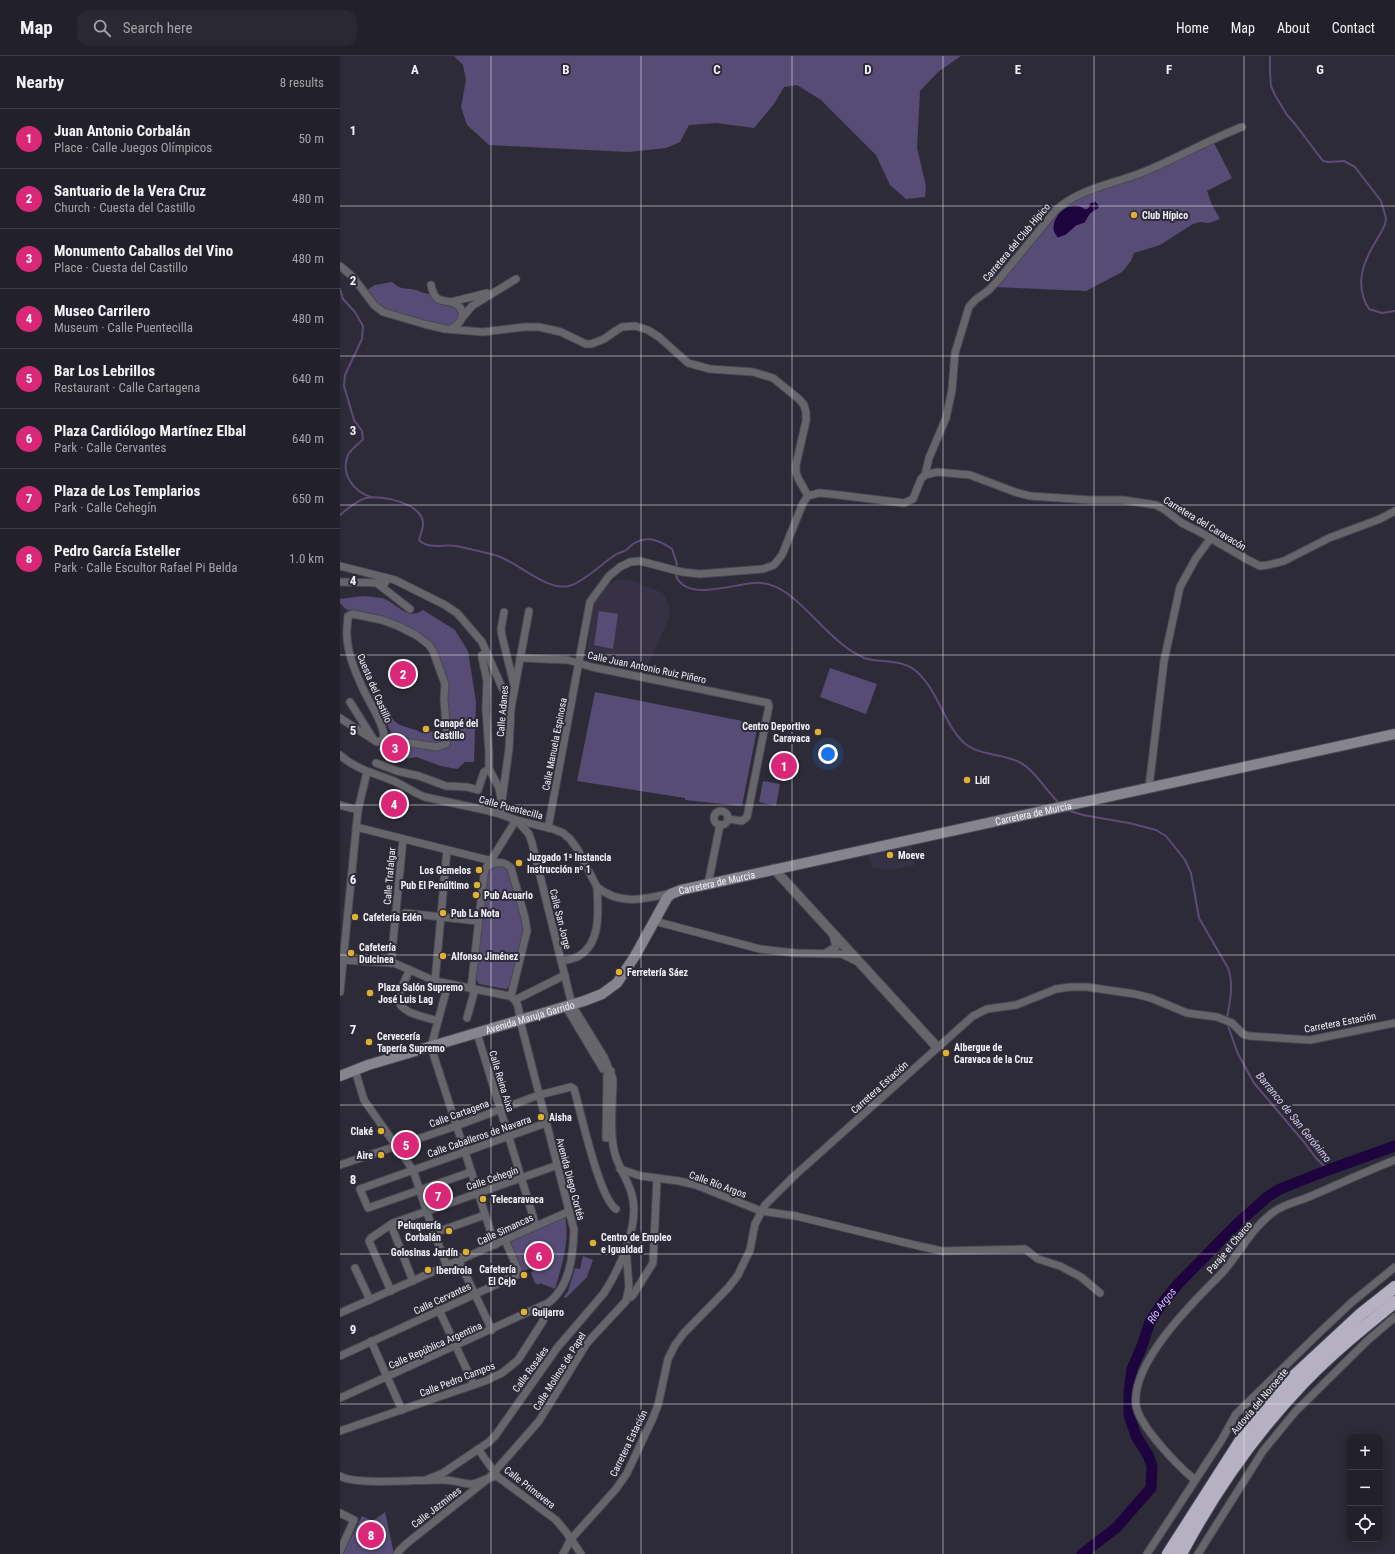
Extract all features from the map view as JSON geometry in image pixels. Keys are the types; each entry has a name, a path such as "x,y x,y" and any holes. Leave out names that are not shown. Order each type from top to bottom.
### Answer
{"highway":[{"name":"Autovía del Noroeste","path":"1168,1554 1253,1424 1292,1378 1361,1314 1395,1287"},
{"name":"Autovía del Noroeste","path":"1181,1554 1200,1518 1249,1445 1304,1382 1362,1329 1395,1302"}],"main road":[{"name":"Carretera de Murcia","path":"674,893 774,869 1064,805 1395,734"},
{"name":"Avenida Maruja Garrido","path":"345,1072 569,1006 602,994 617,982 635,956 662,907 674,893"}],"street":[{"name":"Carretera del Club Hípico","path":"808,496 820,493 904,504 913,499 924,475 928,458 946,418 952,390 955,353 969,307 975,300 989,290 1001,277 1054,211 1063,203 1088,191 1141,173 1242,126"},
{"path":"340,266 353,277 374,305 383,312 424,324 451,329 483,332 524,327 539,327 561,332 586,344 591,344 604,339 622,328 635,326 648,330 659,337 688,363 710,369 753,372 773,378 799,399 804,405 806,421 796,465 796,472 808,496"},
{"path":"451,329 460,322 468,309 496,290 516,279"},
{"path":"431,285 434,294 439,300 451,302 496,290"},
{"path":"451,302 458,307 462,314 462,318"},
{"name":"Carretera del Caravacón","path":"924,475 936,472 963,474 976,477 1015,492 1030,496 1090,500 1123,500 1150,504 1160,507 1182,523 1260,566 1284,561 1329,538 1380,519 1395,511"},
{"name":"Calle Manuela Espinosa","path":"548,828 590,602 609,576 620,567 636,561 682,572 700,574 753,570 769,567 778,561 782,555 802,503 808,496"},
{"path":"1150,787 1164,661 1180,586 1196,558 1211,538"},
{"path":"340,566 395,580 445,605 457,613 475,633 487,653 511,708"},
{"path":"340,582 378,584 385,583 387,579"},
{"path":"378,584 410,609"},
{"name":"Calle Adanes","path":"500,814 509,749 511,708 514,687 529,611"},
{"path":"504,612 501,629 514,687"},
{"name":"Cuesta del Castillo","path":"340,718 363,729 378,742 384,739 437,746 446,744 447,736 444,699 446,684 433,651 429,645 416,635 382,620 353,614 348,616 347,636 349,650 355,670 379,721 384,739"},
{"path":"487,653 482,655 482,658 487,680 486,709 489,769 499,788 502,803"},
{"name":"Calle Juan Antonio Ruiz Piñero","path":"520,658 559,659 762,701 769,704 747,817 742,821 728,819"},
{"path":"350,702 363,729"},
{"name":"Calle Puentecilla","path":"340,756 367,772 396,782 425,797 500,814 563,833 573,842 597,887"},
{"path":"376,763 446,786 468,787 478,790 484,772 489,769"},
{"path":"340,992 343,960 343,934 358,810 367,772"},
{"path":"340,805 358,810"},
{"path":"720,811 724,812 728,819 725,823 720,825 716,823 714,819 716,813 720,811"},
{"path":"484,875 493,863 516,820"},
{"name":"Calle San Jorge","path":"516,820 531,839 562,961 569,1006"},
{"path":"708,884 720,825"},
{"path":"356,827 480,858 493,863 508,865 513,871 526,928 526,939 513,998"},
{"name":"Calle Trafalgar","path":"391,963 403,839"},
{"path":"435,982 447,850"},
{"path":"467,1018 473,989 478,921 484,875 483,863 480,858"},
{"path":"774,869 937,1047"},
{"path":"562,961 580,956 587,949 594,937 597,921 597,887"},
{"path":"597,887 603,892 618,899 654,897 674,893"},
{"path":"654,897 660,900 662,907"},
{"path":"405,913 478,921"},
{"path":"654,921 760,949 780,952 842,954 862,964"},
{"path":"820,954 836,947 832,932"},
{"path":"343,960 391,963 435,982 513,998 565,975"},
{"path":"409,971 399,996 400,1005 407,1011 438,1021"},
{"path":"448,984 431,1047 495,1245"},
{"name":"Carretera Estación","path":"563,1554 571,1539 616,1489 627,1473 658,1405 666,1366 671,1352 684,1333 728,1288 738,1275 750,1250 755,1224 761,1211 777,1192 937,1047 980,1012 993,1007 1016,1005 1056,989 1070,987 1123,992 1151,998 1187,1013 1217,1017 1227,1020 1243,1034 1249,1036 1310,1040 1395,1023"},
{"name":"Avenida Diego Cortés","path":"513,998 518,1007 520,1020 574,1230 573,1254 566,1278 558,1294 548,1304 537,1309"},
{"path":"569,1006 599,1048 607,1070 613,1080 613,1143 616,1158 632,1193 633,1200 633,1224 626,1246 628,1295"},
{"name":"Calle Reina Aixa","path":"477,1033 536,1226"},
{"path":"606,1138 607,1070"},
{"path":"345,1072 413,1170 434,1233 447,1266"},
{"name":"Calle Cartagena","path":"340,1165 456,1126 539,1094 569,1086 574,1089 603,1188 610,1202 616,1209"},
{"name":"Calle Caballeros de Navarra","path":"420,1190 368,1208 360,1189 546,1123"},
{"name":"Paraje el Charco","path":"1195,1480 1180,1466 1145,1426 1137,1410 1136,1403 1141,1377 1145,1367 1164,1337 1186,1309 1227,1267 1253,1233 1276,1211 1395,1160"},
{"name":"Calle Cehegín","path":"391,1291 369,1240 391,1225 558,1165"},
{"name":"Calle Río Argos","path":"620,1169 641,1176 696,1185 761,1211 796,1216 942,1251 1025,1250 1038,1259 1060,1266 1081,1277 1100,1293"},
{"path":"420,1190 471,1172"},
{"name":"Calle Molinos de Papel","path":"489,1478 496,1474 539,1420 587,1343 622,1307 628,1295 631,1297 633,1295 653,1263 657,1178"},
{"name":"Calle Simancas","path":"340,1313 570,1211"},
{"path":"434,1233 485,1215"},
{"path":"391,1225 413,1281"},
{"name":"Calle Cervantes","path":"340,1356 518,1274 518,1270 505,1240"},
{"name":"Calle Rosales","path":"426,1480 438,1476 495,1436 553,1353 604,1293 615,1274 626,1246"},
{"path":"459,1261 492,1330"},
{"path":"1147,1554 1221,1441 1236,1414 1318,1334 1395,1267"},
{"path":"355,1268 370,1300"},
{"name":"Calle República Argentina","path":"340,1398 537,1309"},
{"name":"Calle Pedro Campos","path":"340,1431 474,1385 502,1373 518,1360 543,1321 544,1312 537,1309"},
{"path":"439,1310 474,1385"},
{"path":"1198,1554 1263,1451 1295,1412 1368,1340 1395,1317"},
{"path":"371,1341 402,1410"},
{"name":"Calle Primavera","path":"478,1449 496,1474 556,1520 581,1554"},
{"path":"447,1470 446,1477 450,1480"},
{"path":"340,1476 345,1479 357,1481 450,1480 465,1483 476,1483 489,1478"},
{"name":"Calle Jazmines","path":"397,1554 406,1544 489,1478"},
{"path":"465,1483 472,1493"},
{"path":"340,1513 354,1520 340,1551"}],"shaded area":[{"path":"454,56 961,56 938,72 920,91 917,148 926,186 925,197 906,199 890,185 876,155 821,100 797,85 784,87 774,104 754,128 716,123 689,125 680,142 666,148 628,152 489,145 467,125 461,107 466,80 463,65"},
{"name":"Club Hípico","path":"1212,139 1232,178 1207,191 1212,205 1220,219 1209,223 1200,222 1193,224 1160,245 1134,253 1131,261 1122,272 1086,291 995,287 1063,203 1141,173"},
{"path":"1095,201 1099,205 1099,208 1090,214 1085,223 1076,226 1066,235 1058,238 1054,233 1054,223 1059,213 1063,209 1074,205 1085,209 1088,208 1090,203"},
{"path":"392,282 401,288 432,294 437,303 456,308 460,315 458,321 450,326 433,324 384,309 375,301 367,290 375,285"},
{"path":"620,579 630,580 663,593 669,605 669,618 645,671 586,660 594,600 597,595 615,581"},
{"path":"363,596 385,599 408,613 418,613 423,610 455,630 468,651 476,702 474,762 465,762 457,769 441,766 416,757 397,760 378,750 380,746 444,748 450,746 442,664 433,646 384,618 347,610 340,603 340,599"},
{"path":"599,611 618,614 613,649 594,645"},
{"path":"830,668 877,684 866,714 820,697"},
{"path":"370,691 377,697 383,708 398,724 422,733 435,731 443,737 439,744 399,739 392,734"},
{"path":"595,692 758,724 742,806 685,800 685,798 577,781"},
{"path":"763,781 780,784 776,806 759,802"},
{"path":"385,803 396,807 392,818 380,813"},
{"name":"Moeve","path":"911,843 915,865 893,870 873,868 871,861 865,854"},
{"path":"497,866 506,867 510,871 524,929 513,980 511,986 506,989 479,984 476,979 487,873"},
{"path":"448,1184 453,1199 428,1208 423,1193"},
{"path":"565,1216 567,1235 566,1244 563,1262 555,1289 540,1283 539,1285 535,1283 531,1273 533,1271 532,1267 522,1272 509,1242"},
{"path":"583,1256 593,1260 587,1277 566,1298 564,1297 568,1291 575,1268 580,1269"},
{"path":"385,1512 394,1554 343,1554 362,1516 373,1521"}],"waterway":[{"path":"1270,56 1271,86 1287,115 1323,161 1344,161 1355,167 1381,201 1386,218 1385,224 1367,257 1362,274 1362,292 1369,309 1382,313 1395,311"},
{"path":"340,289 343,299 355,312 363,326 362,339 345,375 344,386 354,420 362,431 363,439 348,455 346,469 347,475 354,487 365,495 371,497"},
{"name":"Barranco de San Gerónimo","path":"340,515 356,503 366,498 373,497 391,499 401,502 417,511 421,517 423,527 419,540 423,543 432,546 456,546 498,556 544,582 563,587 577,583 615,555 626,550 638,541 648,539 658,541 672,549 677,564 675,568"},
{"name":"Barranco de San Gerónimo","path":"675,572 680,582 687,587 698,590 709,590 754,583 774,586 785,592 803,606 835,639 853,652 870,660 898,663 911,667 930,687 950,725 963,742 976,750 1012,759 1025,765 1059,803"},
{"name":"Barranco de San Gerónimo","path":"1067,810 1083,815 1129,823 1156,830 1166,836 1185,860 1191,873 1199,918 1230,974 1231,993 1227,1018"},
{"name":"Barranco de San Gerónimo","path":"1227,1023 1238,1054 1254,1083 1316,1158 1328,1170"},
{"name":"Río Argos","path":"1082,1554 1116,1528 1151,1488 1152,1466 1148,1455 1136,1436 1129,1415 1129,1393 1132,1369 1150,1322 1160,1306 1179,1283 1236,1225 1267,1197 1280,1189 1395,1146"}],"place":[{"name":"Club Hípico","path":"1134,215"},
{"name":"Santuario de la Vera Cruz","path":"403,674"},
{"name":"Canapé del Castillo","path":"426,729"},
{"name":"Centro Deportivo Caravaca","path":"818,732"},
{"name":"Monumento Caballos del Vino","path":"395,748"},
{"name":"Juan Antonio Corbalán","path":"784,766"},
{"name":"Lidl","path":"967,780"},
{"name":"Museo Carrilero","path":"394,804"},
{"name":"Moeve","path":"890,855"},
{"name":"Juzgado 1ª Instancia Instrucción nº 1","path":"519,863"},
{"name":"Los Gemelos","path":"479,870"},
{"name":"Pub El Penúltimo","path":"477,885"},
{"name":"Pub Acuario","path":"476,895"},
{"name":"Pub La Nota","path":"443,913"},
{"name":"Cafetería Edén","path":"355,917"},
{"name":"Cafetería Dulcinea","path":"351,953"},
{"name":"Alfonso Jiménez","path":"443,956"},
{"name":"Ferretería Sáez","path":"619,972"},
{"name":"Plaza Salón Supremo José Luis Lag","path":"370,993"},
{"name":"Cervecería Tapería Supremo","path":"369,1042"},
{"name":"Albergue de Caravaca de la Cruz","path":"946,1053"},
{"name":"Aisha","path":"541,1117"},
{"name":"Claké","path":"381,1131"},
{"name":"Bar Los Lebrillos","path":"406,1145"},
{"name":"Aire","path":"381,1155"},
{"name":"Plaza de Los Templarios","path":"438,1196"},
{"name":"Telecaravaca","path":"483,1199"},
{"name":"Peluquería Corbalán","path":"449,1231"},
{"name":"Centro de Empleo e Igualdad","path":"593,1243"},
{"name":"Golosinas Jardín","path":"466,1252"},
{"name":"Plaza Cardiólogo Martínez Elbal","path":"539,1256"},
{"name":"Iberdrola","path":"428,1270"},
{"name":"Cafetería El Cejo","path":"524,1275"},
{"name":"Guijarro","path":"524,1312"},
{"name":"Pedro García Esteller","path":"371,1535"}]}
